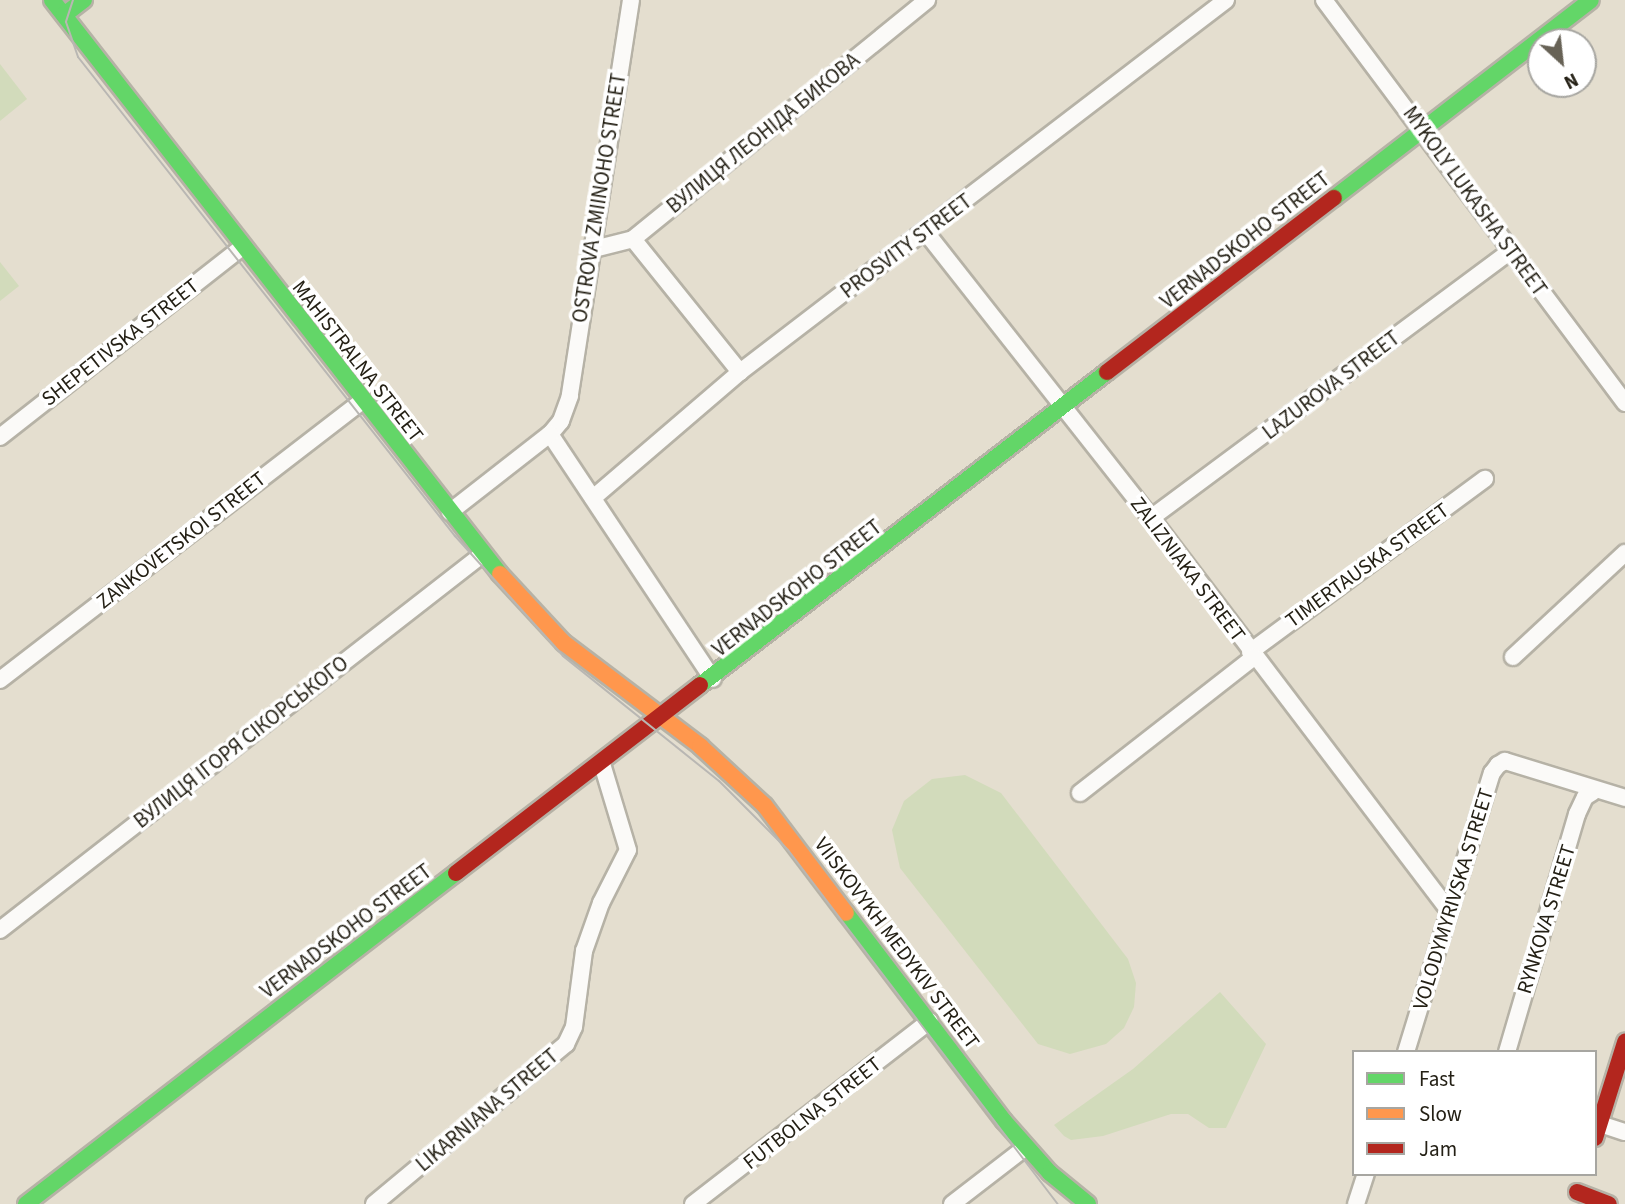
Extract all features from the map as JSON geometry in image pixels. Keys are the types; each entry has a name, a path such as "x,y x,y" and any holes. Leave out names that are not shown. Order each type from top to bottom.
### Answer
{"street":[{"name":"MAHISTRALNA STREET","path":"52,0 241,248 482,554 541,624 663,717"},
{"path":"64,15 84,0"},
{"name":"OSTROVA ZMIINOHO STREET","path":"550,434 561,421 570,396 590,250 631,0"},
{"name":"ВУЛИЦЯ ЛЕОНІДА БИКОВА","path":"590,250 633,239 927,0"},
{"name":"PROSVITY STREET","path":"593,498 740,372 1226,0"},
{"name":"MYKOLY LUKASHA STREET","path":"1324,0 1625,403"},
{"name":"VERNADSKOHO STREET","path":"26,1204 713,679 1591,0"},
{"name":"ZALIZNIAKA STREET","path":"925,231 1151,518 1448,909"},
{"path":"633,239 740,372"},
{"name":"SHEPETIVSKA STREET","path":"0,437 241,248"},
{"name":"LAZUROVA STREET","path":"1151,518 1511,251"},
{"name":"ZANKOVETSKOI STREET","path":"0,680 362,401"},
{"path":"450,512 550,434 713,679"},
{"name":"TIMERTAUSKA STREET","path":"1080,793 1252,654 1485,479"},
{"path":"1513,657 1625,553"},
{"name":"ВУЛИЦЯ ІГОРЯ СІКОРСЬКОГО","path":"0,930 482,554"},
{"name":"VIISKOVYKH MEDYKIV STREET","path":"663,717 765,806 1026,1147 1088,1204"},
{"name":"VOLODYMYRIVSKA STREET","path":"1407,1050 1492,773 1505,761 1593,792"},
{"name":"LIKARNIANA STREET","path":"374,1204 566,1044 574,1027 584,951 601,903 628,850 602,764"},
{"path":"1593,792 1625,798"},
{"name":"RYNKOVA STREET","path":"1508,1050 1577,814 1593,792"},
{"name":"FUTBOLNA STREET","path":"693,1204 930,1021"},
{"path":"1625,1042 1598,1131 1625,1132"},
{"path":"952,1204 1026,1147"},
{"path":"1356,1204 1365,1176"},
{"path":"1582,1176 1575,1198 1608,1204"}],"green space":[{"path":"0,64 27,99 0,121"},
{"path":"0,262 19,286 0,301"},
{"path":"965,775 1001,793 1128,959 1136,983 1134,1007 1124,1028 1106,1044 1070,1054 1038,1044 900,868 892,830 904,801 932,779"},
{"path":"1220,992 1266,1044 1226,1128 1209,1128 1188,1114 1171,1114 1103,1136 1071,1140 1054,1125 1133,1069"}],"tram line":[{"path":"73,0 66,22 78,57 455,536 563,656 719,781 788,850 1058,1204"}],"traffic: fast":[{"path":"52,0 500,574"},
{"path":"64,15 84,0"},
{"path":"1334,198 1591,0"},
{"path":"700,685 1107,372"},
{"path":"26,1204 456,873"},
{"path":"846,913 1004,1121 1050,1173 1088,1204"}],"traffic: slow":[{"path":"500,574 564,643 700,746 765,806 846,913"}],"traffic: jam":[{"path":"1107,372 1334,198"},
{"path":"456,873 700,685"},
{"path":"1597,1132 1625,1042"},
{"path":"1577,1192 1609,1204"}]}
